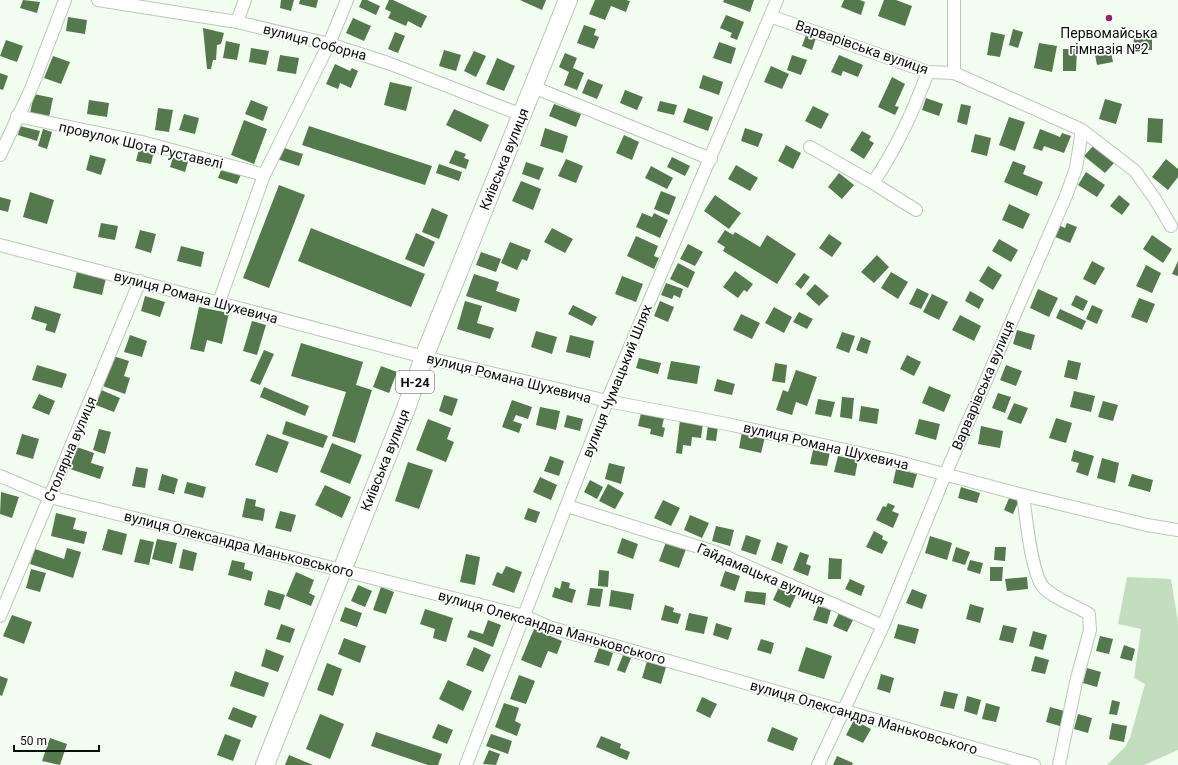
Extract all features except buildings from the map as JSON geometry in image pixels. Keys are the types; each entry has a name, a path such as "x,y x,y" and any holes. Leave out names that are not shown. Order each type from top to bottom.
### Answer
{"main road":[{"name":"Київська вулиця","path":"265,765 405,411 424,357 568,0"}],"street":[{"path":"0,155 33,82 65,0"},
{"name":"вулиця Соборна","path":"98,0 237,22 330,44 388,63 522,115"},
{"path":"237,22 246,0"},
{"path":"219,302 264,175 330,44 347,0"},
{"name":"вулиця Чумацький Шлях","path":"466,765 607,402 777,0"},
{"path":"954,0 954,73"},
{"name":"Варварівська вулиця","path":"770,16 928,72 954,73 1082,130 1076,168 1066,196 945,475 883,626 818,765"},
{"path":"873,183 896,148 914,111 928,72"},
{"path":"533,87 711,159"},
{"name":"провулок Шота Руставелі","path":"17,116 142,142 264,175"},
{"path":"1082,130 1135,171 1155,199 1171,226"},
{"path":"810,147 873,183 916,210"},
{"name":"вулиця Романа Шухевича","path":"0,245 424,357 607,402 755,430 892,460 1023,495 1147,525 1178,530"},
{"name":"Столярна вулиця","path":"0,616 140,282"},
{"name":"вулиця Олександра Маньковського","path":"0,476 50,497 342,569 524,616 549,627 1034,765"},
{"path":"1023,495 1034,565 1044,587 1065,601 1089,614 1090,630 1076,682 1059,765"},
{"name":"Гайдамацька вулиця","path":"567,506 715,552 883,626"}],"green space":[{"path":"1127,577 1171,579 1178,622 1178,750 1144,765 1107,765 1125,747 1130,738 1145,684 1134,678 1141,629 1118,624"}],"place":[{"name":"Первомайська гімназія №2","path":"1109,18"}]}
